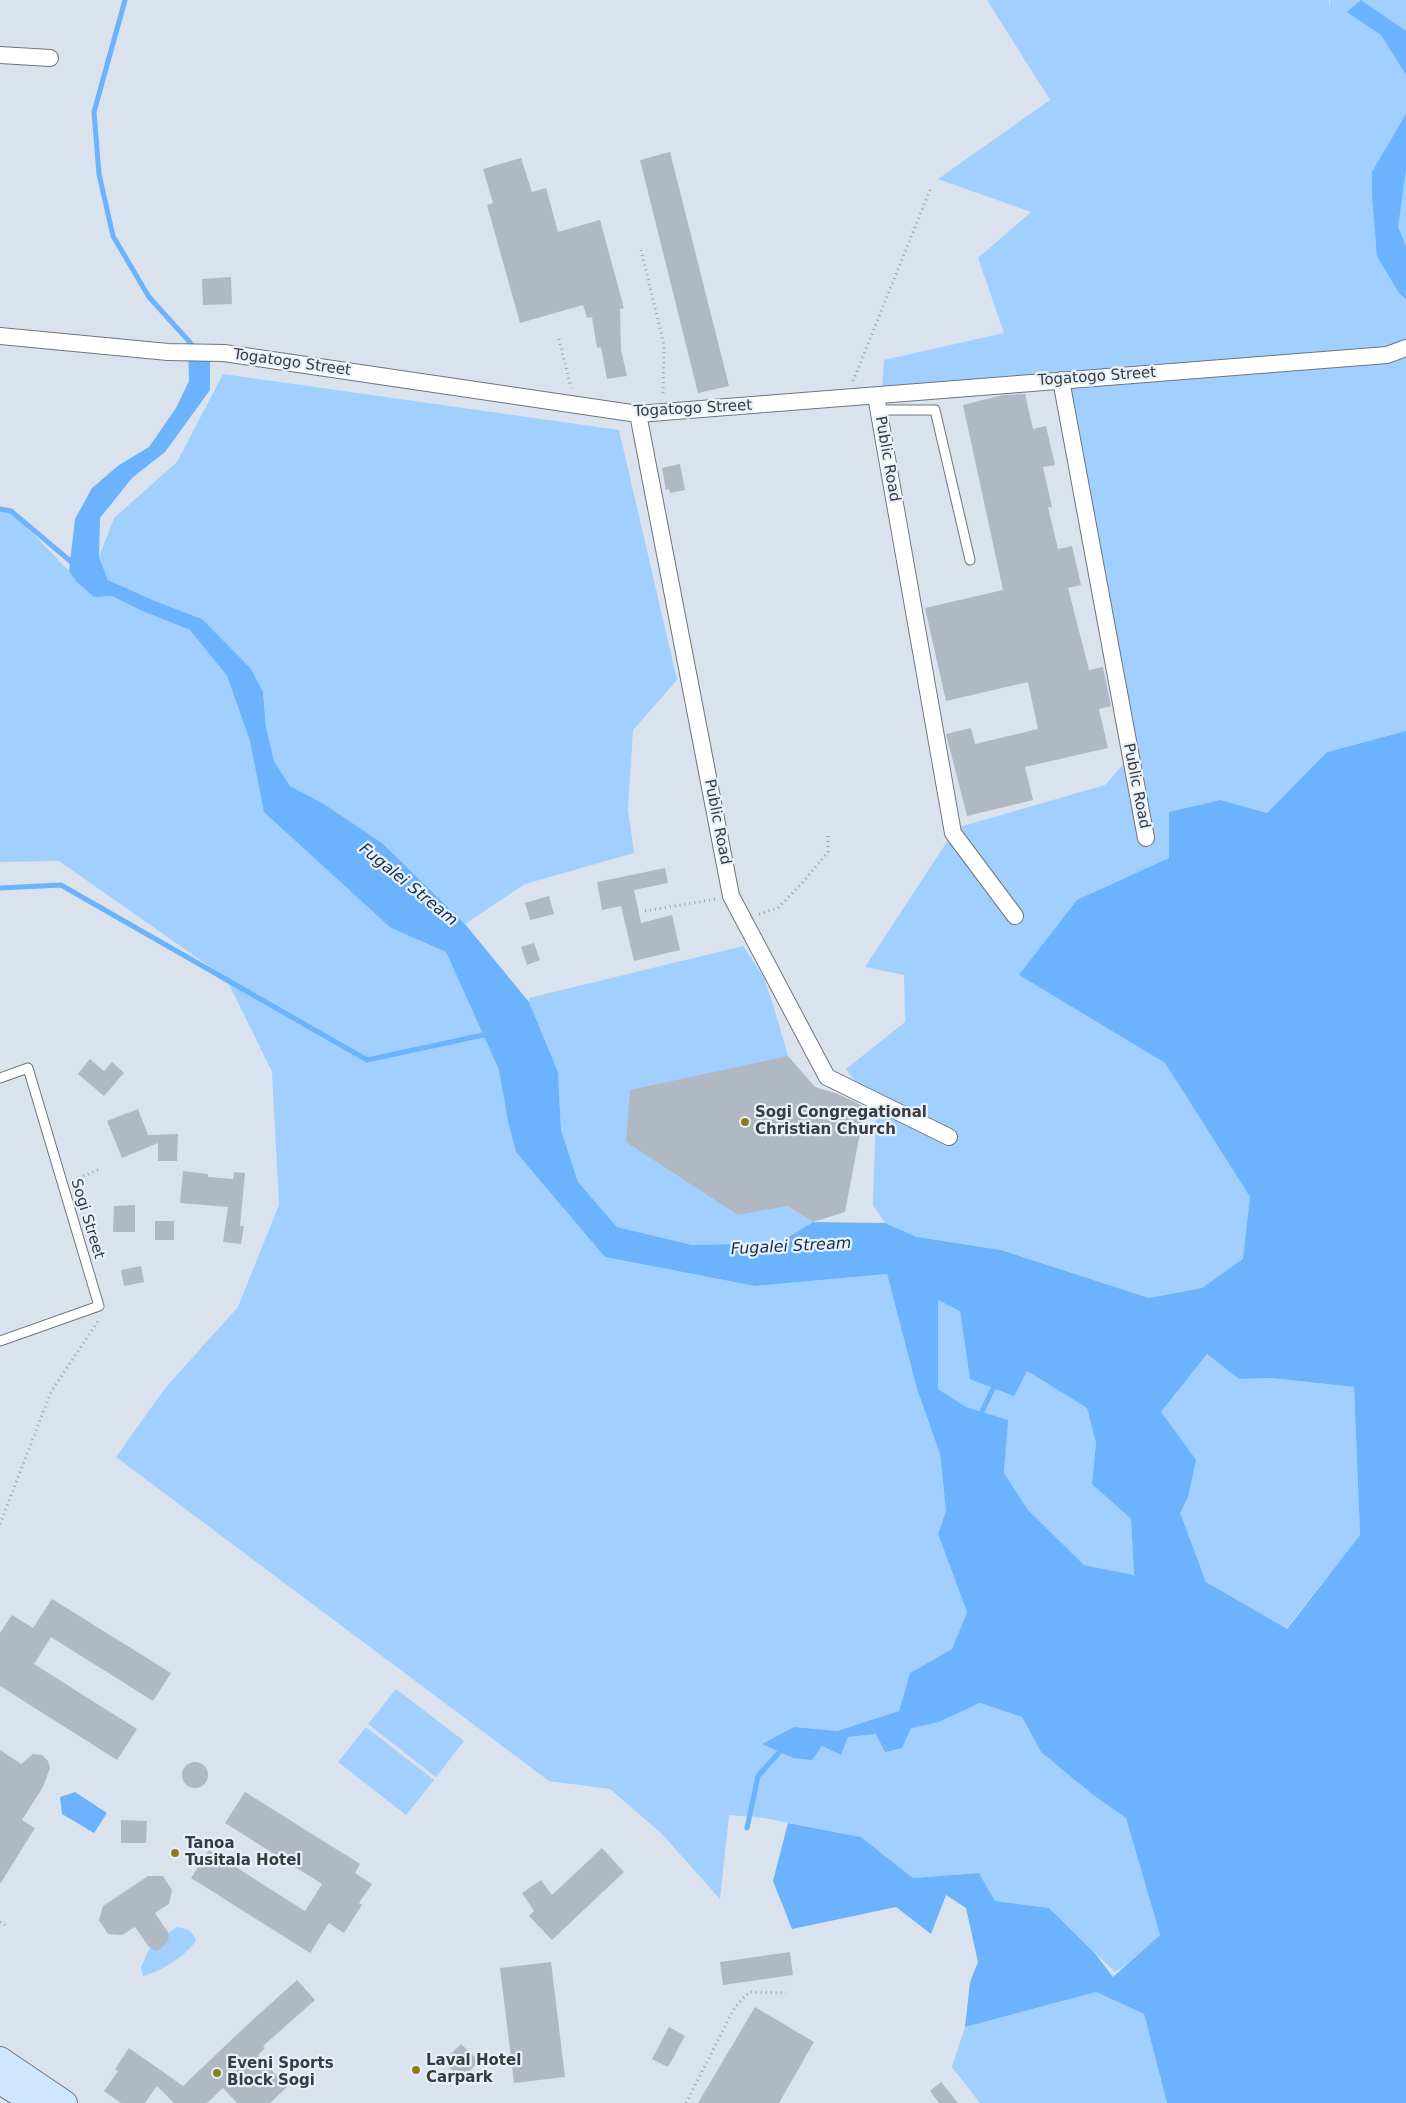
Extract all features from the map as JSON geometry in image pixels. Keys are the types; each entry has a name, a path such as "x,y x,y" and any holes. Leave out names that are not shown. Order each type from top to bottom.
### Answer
{"main road":[{"path":"0,2059 65,2103"},
{"path":"0,2082 34,2103"}],"street":[{"path":"0,55 50,58"},
{"name":"Togatogo Street","path":"0,336 168,352 224,353 638,414 847,398 877,403 1061,380 1390,354 1406,348"},
{"name":"Public Road","path":"1061,380 1146,838"},
{"name":"Public Road","path":"877,403 953,833 1015,916"},
{"name":"Public Road","path":"638,414 731,896 827,1077 949,1137"}],"lane":[{"path":"877,403 935,410 970,560"},
{"name":"Sogi Street","path":"0,1078 28,1068 99,1306 0,1340"}],"path":[{"path":"847,398 930,190"},
{"path":"641,250 664,345 663,413"},
{"path":"559,340 575,405"},
{"path":"744,919 778,908 828,852 828,832"},
{"path":"645,911 731,896"},
{"path":"71,1188 74,1180 100,1169"},
{"path":"0,1524 51,1392 99,1319"},
{"path":"0,1922 5,1925"},
{"path":"686,2103 735,2007 749,1992 786,1993"}],"shaded area":[{"path":"987,0 1329,0 1330,10 1330,0 1406,0 1406,731 1327,752 1267,813 1221,800 1169,858 1019,975 1165,1063 1250,1197 1244,1259 1202,1288 1149,1298 1001,1250 917,1237 885,1223 873,1205 876,1109 846,1069 905,1022 904,975 865,967 956,828 1105,785 1126,761 1057,384 881,400 884,360 1004,333 978,258 1031,212 938,179 1050,100"},
{"path":"223,374 619,430 677,680 633,730 628,810 634,853 525,884 465,924 382,843 324,804 290,786 274,761 267,735 263,692 255,677 202,619 108,580 99,557 114,518 177,462"},
{"path":"0,509 11,511 94,597 112,596 140,610 190,630 227,676 250,741 391,928 446,952 499,1070 605,1257 755,1286 887,1274 917,1389 940,1454 946,1511 938,1534 967,1612 952,1649 910,1673 899,1711 837,1731 794,1727 822,1746 841,1755 848,1737 876,1734 939,1722 980,1703 1022,1717 1041,1752 1093,1795 1126,1818 1160,1935 1127,1964 1115,1972 1049,1908 995,1901 979,1873 913,1878 861,1837 764,1818 729,1815 720,1899 661,1833 610,1789 549,1781 116,1457 166,1387 238,1307 279,1205 272,1072 226,978 59,861 0,862"},
{"path":"743,946 763,976 788,1056 787,1206 813,1222 779,1243 692,1245 617,1227 578,1182 561,1130 558,1072 529,998"},
{"path":"938,1299 960,1311 970,1379 1027,1371 1087,1408 1096,1443 1092,1484 1131,1519 1134,1575 1084,1565 1028,1510 1004,1473 1007,1420 966,1407 938,1389"},
{"path":"1207,1354 1239,1379 1271,1378 1354,1387 1360,1535 1286,1629 1206,1582 1179,1513 1188,1497 1161,1412"},
{"path":"396,1689 464,1741 436,1777 368,1724"},
{"path":"366,1727 434,1780 406,1815 338,1762"},
{"path":"177,1927 189,1931 193,1934 196,1941 172,1963 158,1971 143,1976 141,1967 151,1945"},
{"path":"1096,1992 1144,2014 1167,2103 980,2103 952,2067 965,2027"}],"water":[{"path":"1361,0 1406,31 1406,75 1381,35 1347,12"},
{"path":"1406,114 1406,169 1398,227 1406,246 1406,299 1399,293 1377,256 1372,172"},
{"path":"188,347 210,347 210,390 165,452 132,478 100,518 99,557 108,580 202,619 251,669 263,692 266,727 274,761 290,786 324,804 382,843 465,924 529,1002 558,1072 561,1130 578,1182 617,1227 692,1245 779,1243 813,1222 885,1223 917,1237 1001,1250 1149,1298 1202,1288 1243,1259 1250,1197 1165,1063 1019,975 1077,900 1169,858 1169,812 1221,800 1267,813 1327,752 1406,731 1406,2103 1167,2103 1144,2014 1096,1992 965,2027 970,1982 978,1962 966,1908 946,1895 931,1934 896,1907 792,1929 773,1881 788,1823 861,1837 913,1878 979,1873 995,1901 1049,1908 1094,1952 1113,1977 1160,1935 1126,1818 1093,1795 1041,1752 1022,1717 980,1703 939,1722 911,1728 902,1748 885,1752 876,1734 848,1737 841,1755 822,1746 812,1760 793,1758 762,1744 794,1727 837,1731 899,1711 910,1673 952,1649 967,1612 938,1534 946,1511 940,1454 917,1389 887,1274 755,1286 605,1257 516,1152 508,1121 499,1070 446,952 391,928 264,812 250,741 227,676 190,630 140,610 112,596 94,597 77,582 69,571 75,519 92,488 119,465 149,447 176,408 189,381","holes":["938,1300 960,1311 970,1379 1014,1396 1027,1371 1087,1408 1096,1443 1092,1484 1131,1519 1134,1575 1084,1565 1028,1510 1004,1473 1008,1420 966,1407 938,1389","1207,1354 1239,1379 1271,1378 1354,1387 1360,1535 1287,1629 1206,1582 1180,1513 1188,1497 1196,1460 1161,1412"]},
{"path":"75,1792 107,1813 94,1833 62,1814 60,1797"}],"building":[{"path":"670,152 729,386 698,393 640,160"},
{"path":"521,158 532,192 546,188 558,232 600,220 624,308 620,309 621,350 627,376 607,379 601,347 597,348 592,317 587,318 583,305 520,323 487,205 493,203 483,169"},
{"path":"231,277 232,304 203,305 202,279"},
{"path":"1025,394 1033,429 1046,426 1055,465 1043,467 1052,507 1048,507 1058,549 1072,546 1081,585 1068,588 1089,670 1103,667 1111,706 1099,709 1108,748 1025,767 1033,800 967,816 946,734 971,728 975,744 1038,729 1028,682 946,701 925,608 1003,590 963,405 1003,395"},
{"path":"680,464 685,490 670,493 669,489 666,490 662,468"},
{"path":"665,868 668,883 634,890 641,923 672,915 680,950 634,961 621,906 602,910 597,882"},
{"path":"549,896 554,914 530,920 525,903"},
{"path":"534,943 540,960 527,965 521,947"},
{"name":"Sogi Congregational Christian Church","path":"788,1056 815,1087 838,1094 865,1107 845,1212 813,1222 787,1206 738,1215 626,1142 630,1090"},
{"path":"90,1059 104,1071 112,1062 124,1073 104,1096 78,1074"},
{"path":"138,1109 148,1135 178,1134 177,1161 158,1161 158,1143 122,1158 107,1121"},
{"path":"183,1171 208,1174 208,1177 233,1179 234,1172 245,1173 240,1226 244,1226 241,1244 223,1242 228,1207 180,1203"},
{"path":"135,1205 135,1232 113,1232 114,1206"},
{"path":"155,1221 174,1221 174,1240 155,1240"},
{"path":"141,1266 144,1282 124,1286 121,1270"},
{"path":"52,1599 171,1673 153,1701 51,1637 34,1664 137,1729 117,1760 0,1686 0,1633 12,1615 33,1628"},
{"path":"0,1750 21,1764 33,1754 42,1755 48,1761 50,1768 43,1787 22,1820 35,1828 0,1884"},
{"path":"195,1762 204,1766 208,1775 204,1784 195,1788 186,1784 182,1775 186,1766"},
{"path":"245,1792 360,1864 355,1873 372,1884 359,1903 362,1905 344,1933 329,1923 310,1953 191,1878 209,1850 305,1911 322,1884 225,1823"},
{"path":"121,1820 147,1821 146,1843 121,1843"},
{"path":"602,1848 624,1872 552,1940 529,1916 534,1911 522,1893 541,1880 552,1895"},
{"path":"148,1876 163,1876 172,1890 169,1904 155,1913 169,1934 168,1942 157,1951 149,1947 135,1927 122,1935 108,1934 99,1920 103,1906"},
{"path":"790,1952 793,1975 723,1985 720,1962"},
{"path":"551,1962 565,2077 514,2083 500,1968"},
{"path":"297,1980 315,2000 263,2046 265,2048 258,2055 287,2087 270,2103 237,2103 223,2088 207,2103 174,2103 157,2086 145,2103 121,2103 104,2091 118,2071 115,2069 129,2048 183,2086"},
{"path":"755,2007 814,2042 779,2103 698,2103"},
{"path":"669,2027 685,2036 668,2067 652,2059"},
{"path":"461,2044 479,2061 462,2079 443,2062"},
{"path":"941,2082 958,2103 939,2103 930,2091"}],"waterway":[{"path":"125,0 94,112 99,174 113,236 149,297 195,348"},
{"name":"Fugalei Stream","path":"0,509 11,511 75,565"},
{"path":"0,888 61,885 367,1060 488,1034"},
{"path":"979,1418 996,1382"},
{"path":"747,1828 758,1776 784,1747"}],"place":[{"name":"Sogi Congregational Christian Church","path":"745,1122"},
{"name":"Tanoa Tusitala Hotel","path":"175,1853"},
{"name":"Laval Hotel Carpark","path":"416,2070"},
{"name":"Eveni Sports Block Sogi","path":"217,2073"}]}
